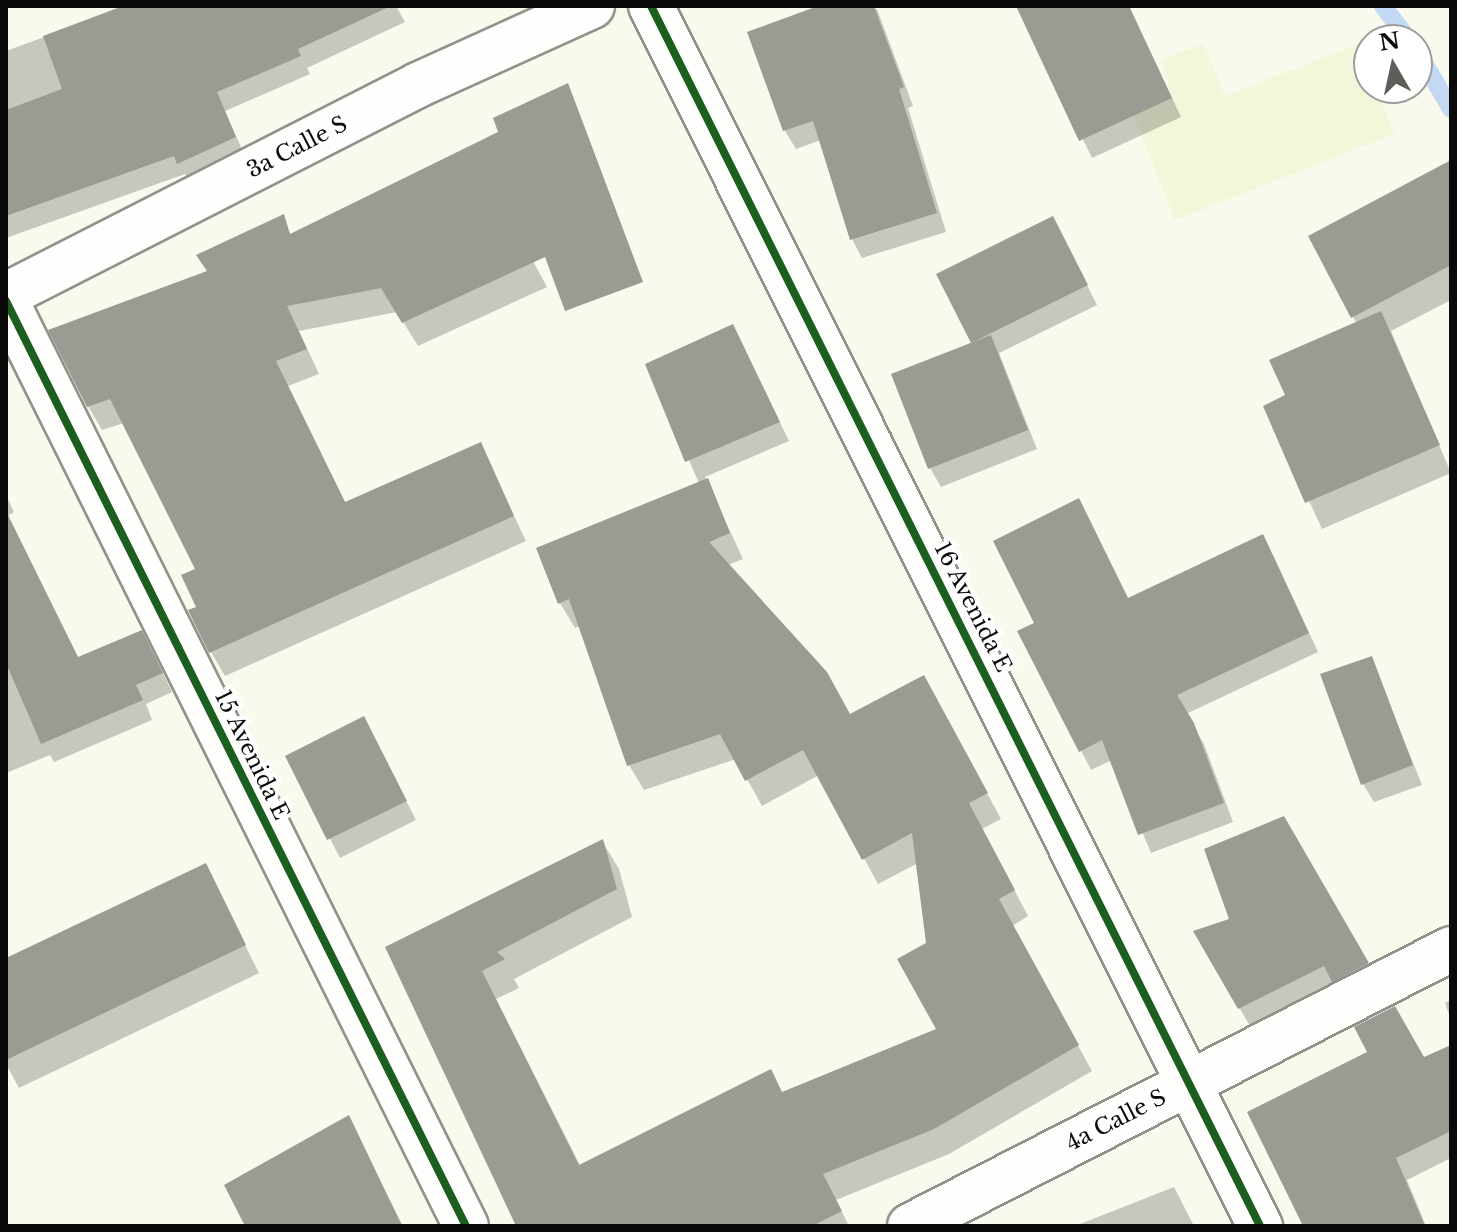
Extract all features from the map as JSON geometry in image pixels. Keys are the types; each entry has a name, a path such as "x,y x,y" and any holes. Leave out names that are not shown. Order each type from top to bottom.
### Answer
{"street":[{"name":"3a Calle S","path":"6,298 418,85 592,6"},
{"name":"16 Avenida E","path":"651,6 1191,1081 1260,1226"},
{"name":"15 Avenida E","path":"6,298 466,1226"},
{"name":"4a Calle S","path":"910,1226 1451,949"}],"green space":[{"path":"1204,44 1225,96 1353,46 1353,104 1382,104 1394,134 1175,220 1133,114 1172,98 1162,59"}],"building":[{"path":"123,6 391,6 298,49 301,56 217,92 236,137 177,164 174,156 6,216 6,110 62,89 43,36"},
{"path":"818,6 874,6 904,87 899,89 937,213 850,240 813,121 783,131 747,32"},
{"path":"1016,6 1129,6 1172,98 1079,141"},
{"path":"568,83 643,282 565,311 545,257 402,323 381,288 287,306 307,349 276,361 345,502 481,442 514,516 209,653 188,610 196,607 181,575 195,569 110,399 87,407 48,330 207,271 196,255 284,214 290,234 498,132 493,118"},
{"path":"1451,160 1451,265 1351,318 1308,236"},
{"path":"1053,216 1088,285 971,343 936,274"},
{"path":"1381,311 1440,445 1305,503 1263,406 1285,395 1269,360"},
{"path":"733,324 780,422 685,462 645,364"},
{"path":"991,335 1028,430 928,469 891,374"},
{"path":"708,478 730,533 709,542 827,672 850,714 924,675 988,793 969,803 1015,890 999,899 1079,1045 934,1129 823,1174 842,1211 812,1226 516,1226 385,947 603,839 617,889 497,952 505,959 482,971 579,1165 771,1069 782,1092 936,1029 897,959 926,943 912,833 862,860 803,750 745,781 720,734 627,766 569,599 558,604 536,548"},
{"path":"1079,498 1128,598 1263,534 1309,633 1177,695 1194,723 1224,803 1138,835 1102,740 1079,752 1017,631 1034,623 993,541"},
{"path":"6,511 78,657 142,630 163,673 136,685 143,700 41,744 6,663"},
{"path":"1372,656 1413,765 1361,785 1320,674"},
{"path":"364,716 407,801 327,840 285,756"},
{"path":"1284,816 1369,963 1332,982 1324,966 1238,1009 1193,931 1229,919 1204,849"},
{"path":"206,863 246,945 6,1060 6,958"},
{"path":"1395,1006 1424,1057 1451,1045 1451,1131 1396,1158 1425,1226 1303,1226 1247,1112 1367,1052 1354,1027"},
{"path":"349,1115 402,1226 245,1226 224,1185"}],"waterway":[{"path":"1383,6 1397,24"},
{"path":"1433,78 1451,109"}],"cycle path":[{"path":"651,6 1260,1226"},
{"path":"6,301 466,1226"}]}
